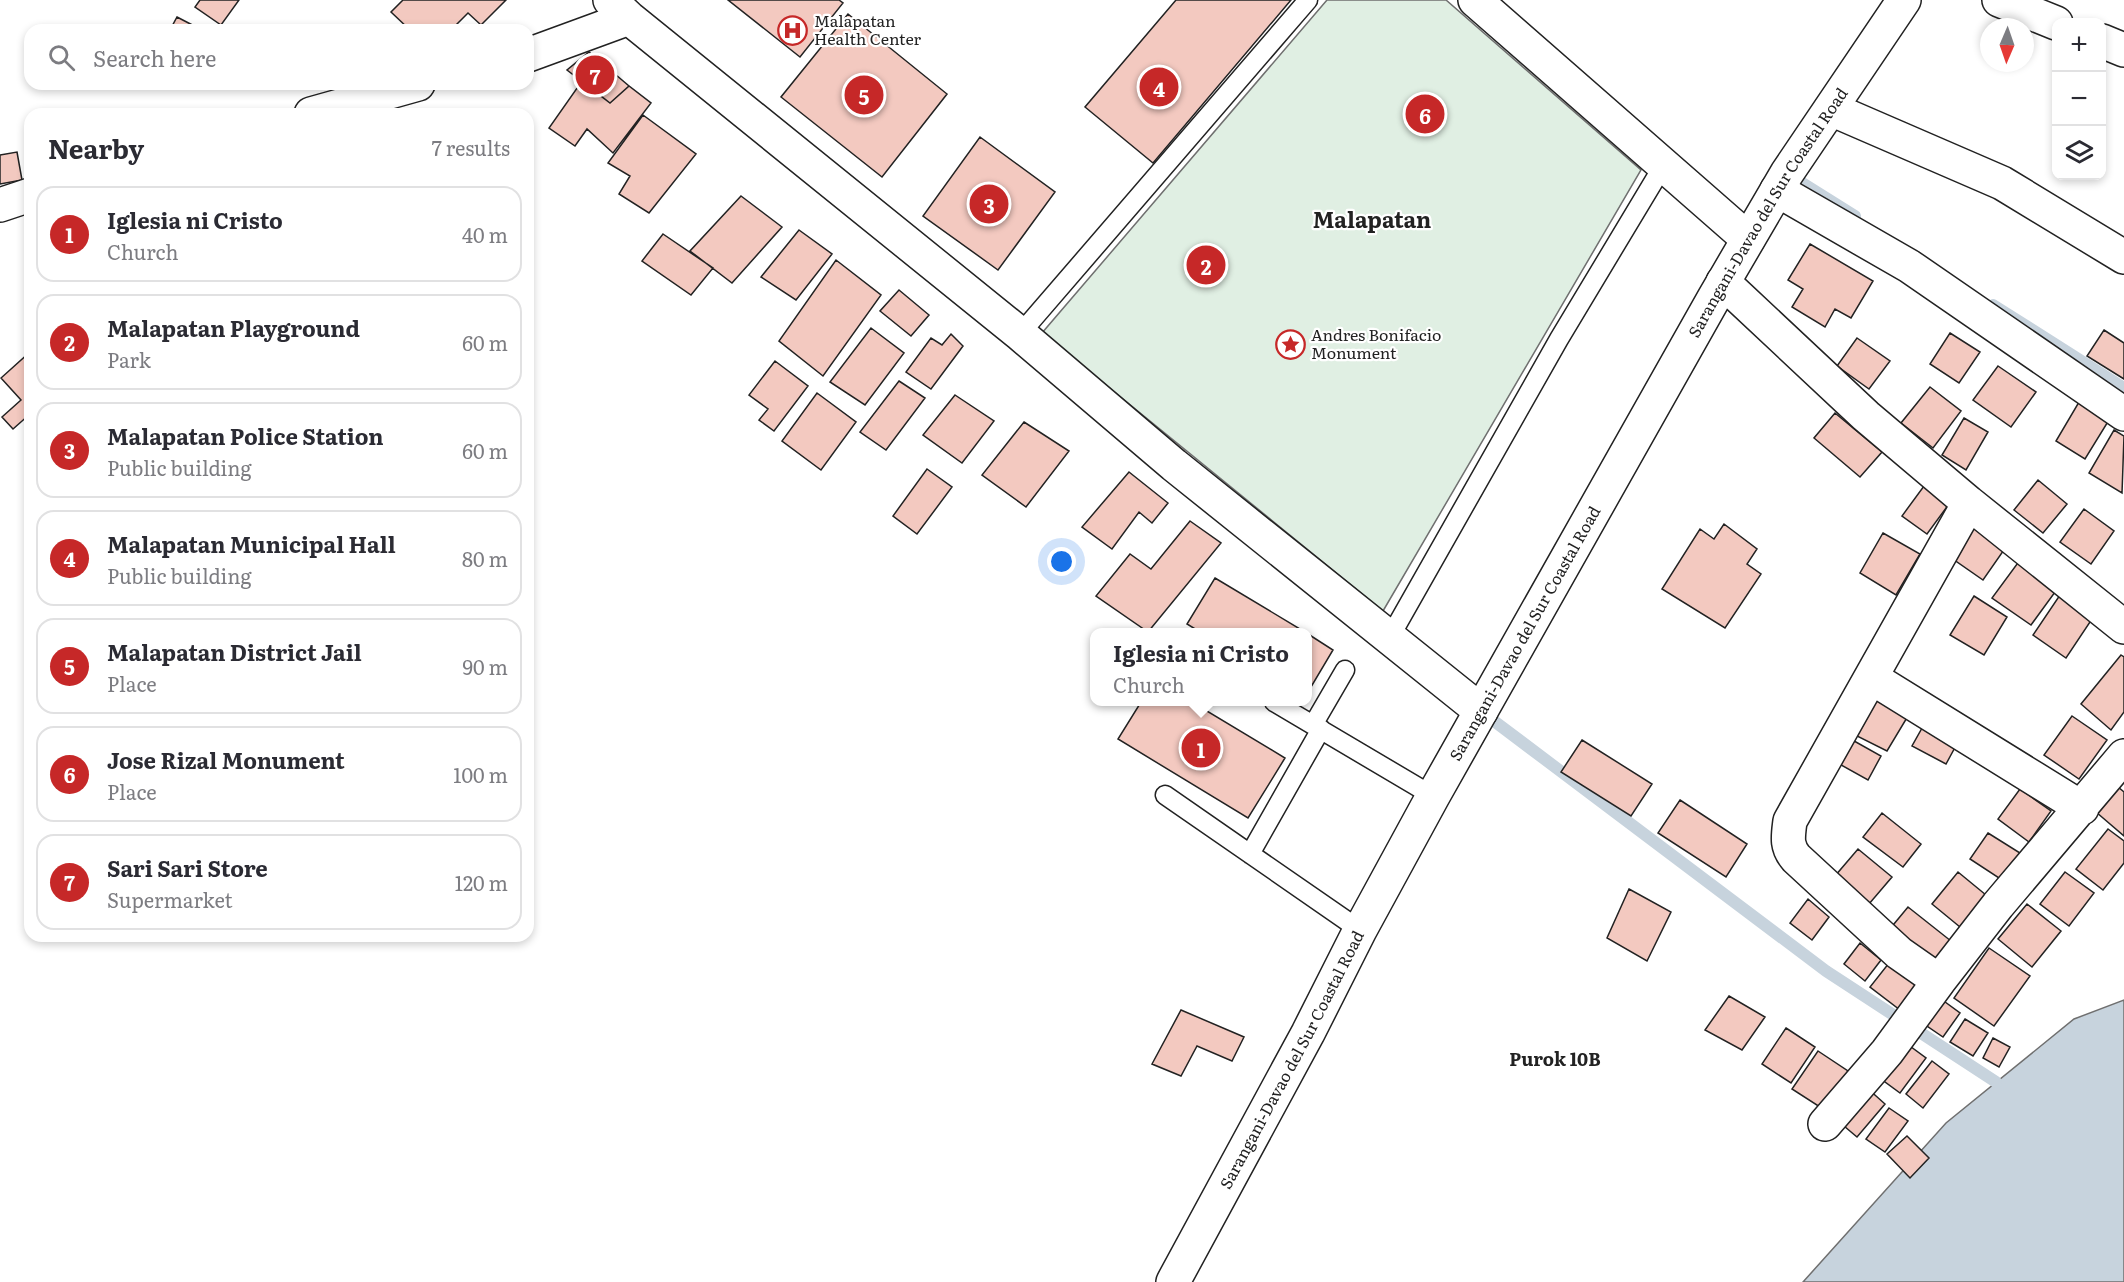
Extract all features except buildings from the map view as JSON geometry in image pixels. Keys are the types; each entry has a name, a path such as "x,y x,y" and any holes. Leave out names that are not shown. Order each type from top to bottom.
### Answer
{"street":[{"path":"1474,0 1748,239"},
{"name":"Sarangani-Davao del Sur Coastal Road","path":"1173,1282 1433,796 1723,282 1807,142 1904,0"},
{"path":"1999,0 2052,21"},
{"path":"534,52 619,9 1020,334 1174,465 1481,711"},
{"path":"2106,43 2124,50"},
{"path":"332,108 397,90"},
{"path":"1831,109 2002,183 2124,256"},
{"path":"1777,190 1909,266 2124,414"},
{"path":"0,204 24,197"},
{"path":"1723,282 1866,416 1969,503 2124,627"},
{"path":"1939,981 1899,953 1796,858 1787,843 1790,821 1969,503"},
{"path":"1872,678 2082,808"},
{"path":"1825,1124 1887,1052 1998,905 2124,756"}],"lane":[{"path":"1020,334 1308,0"},
{"path":"1390,637 1559,339 1663,166"},
{"path":"1250,854 1345,670"},
{"path":"1281,706 1433,796"},
{"path":"1165,795 1360,930"}],"green space":[{"path":"1327,0 1446,0 1641,170 1383,611 1042,333"}],"shaded area":[{"path":"2124,1000 2124,1282 1803,1282 1946,1123 2074,1019"}],"waterway":[{"path":"1788,174 1855,216"},
{"path":"1993,305 2124,388"},
{"path":"1482,712 1826,971 1996,1082"}],"place":[{"name":"Malapatan Health Center","path":"793,30"},
{"name":"Sari Sari Store","path":"595,75"},
{"name":"Malapatan Municipal Hall","path":"1159,87"},
{"name":"Malapatan District Jail","path":"864,95"},
{"name":"Jose Rizal Monument","path":"1425,114"},
{"name":"Malapatan Police Station","path":"989,204"},
{"name":"Malapatan Playground","path":"1206,265"},
{"name":"Andres Bonifacio Monument","path":"1290,344"},
{"name":"Iglesia ni Cristo","path":"1201,748"}],"district":[{"name":"Malapatan","path":"1372,220"},
{"name":"Purok 10B","path":"1555,1060"}]}
